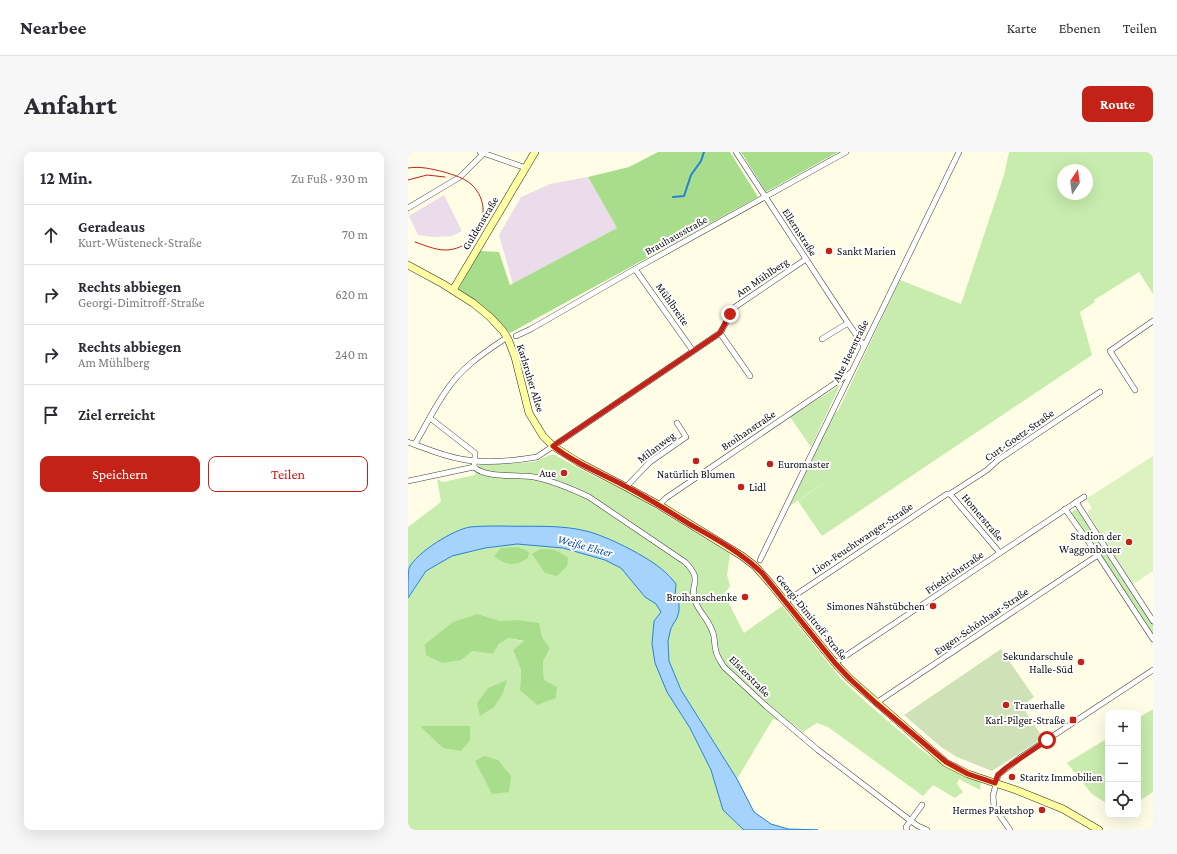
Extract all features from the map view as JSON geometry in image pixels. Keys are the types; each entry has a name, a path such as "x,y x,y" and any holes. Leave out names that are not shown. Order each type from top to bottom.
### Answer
{"street":[{"name":"Guldenstraße","path":"453,290 535,152"},
{"name":"Ellernstraße","path":"736,152 864,346"},
{"name":"Brauhausstraße","path":"516,336 846,152"},
{"name":"Alte Heerstraße","path":"760,560 959,152"},
{"path":"408,208 460,177 482,153 526,168"},
{"name":"Am Mühlberg","path":"553,446 720,333 735,307 806,259"},
{"name":"Karlsruher Allee","path":"408,265 473,303 490,317 503,331 515,357 529,413 543,436 553,446"},
{"name":"Mühlbreite","path":"635,269 693,352"},
{"path":"1135,390 1110,351 1153,322"},
{"path":"822,339 848,323"},
{"path":"720,333 750,376"},
{"path":"415,444 446,391 455,379 479,357 503,340"},
{"name":"Broihanstraße","path":"659,505 666,498 851,373"},
{"name":"Curt-Goetz-Straße","path":"950,494 1100,392"},
{"path":"408,481 474,467 475,456 473,451 430,418"},
{"name":"Milanweg","path":"626,487 650,462 686,437 677,423"},
{"path":"408,442 446,456 461,459 503,461 537,457 553,446"},
{"name":"Georgi-Dimitroff-Straße","path":"553,446 578,462 659,505 742,556 762,573 835,663 850,679 946,762 968,774 1064,809 1099,830"},
{"name":"Elsterstraße","path":"474,467 477,470 494,475 534,477 574,490 589,498 685,562 692,569 695,576 696,584 693,589 694,600 711,627 714,634 716,652 724,667 766,706 818,750 911,821 927,830"},
{"name":"Lion-Feuchtwanger-Straße","path":"785,602 947,494 950,494"},
{"name":"Homerstraße","path":"950,494 1000,553"},
{"name":"Friedrichstraße","path":"835,663 1084,497"},
{"path":"1076,502 1153,621"},
{"path":"1065,509 1098,555 1153,639"},
{"name":"Eugen-Schönhaar-Straße","path":"876,703 1098,555"},
{"path":"1010,830 994,807 993,796 998,775 1021,757 1153,670"},
{"path":"907,830 906,827 922,805"}],"shaded area":[{"path":"588,177 617,228 513,284 499,235 521,197 550,184"},
{"path":"444,195 462,231 452,236 433,237 418,235 409,216"}],"green space":[{"path":"658,152 730,152 758,197 510,333 486,309 458,290 480,251 499,252 510,285 617,228 588,177 629,167"},
{"path":"741,152 838,152 766,192"},
{"path":"1009,152 1153,152 1153,294 1139,272 1094,300 1095,302 1080,312 1092,355 822,536 798,501 847,467 790,506 833,415 838,411 900,280 961,304 1004,175"},
{"path":"840,385 811,447 790,417"},
{"path":"550,455 555,455 637,497 730,554 727,575 730,586 724,594 744,633 782,606 841,679 924,752 944,765 981,780 980,790 959,779 957,784 963,792 955,798 933,785 923,796 828,727 817,723 803,732 794,725 773,719 737,779 681,690 669,661 668,641 671,628 677,618 679,604 675,596 676,584 670,576 652,562 621,544 591,532 573,529 501,526 415,559 408,569 408,527 441,502 437,479 443,482 475,475 479,465 534,462"},
{"name":"Stadion der Waggonbauer","path":"1153,456 1153,571 1132,585 1087,512 1092,508 1086,499"},
{"path":"1079,507 1153,624 1153,637 1070,513"},
{"path":"517,544 563,548 605,560 621,568 645,597 656,604 661,612 654,621 652,644 690,728 711,770 723,810 744,830 408,830 408,598 426,571 452,556 485,548","holes":["478,614 500,621 517,620 542,637 550,648 543,662 544,680 520,690 521,670 513,650 525,642 509,638 499,644 493,654 425,644 438,634","470,726 470,740 421,727"]},
{"path":"518,547 529,552 528,558 519,563 511,564 503,562 494,556 501,548"},
{"path":"540,549 556,550 568,558 567,566 557,576 545,573 532,554"},
{"path":"478,614 500,621 517,620 539,623 542,637 550,648 543,662 544,680 557,687 556,698 537,705 520,690 521,670 513,650 524,641 509,638 499,644 493,654 472,651 461,660 442,663 426,655 425,644 453,622"},
{"path":"1001,649 1034,697 1022,706 1043,738 992,771 957,757 941,747 904,715"},
{"path":"507,680 503,693 494,707 480,716 477,703 488,688"},
{"path":"1153,709 1153,792 1141,800 1141,746 1141,716"},
{"path":"420,726 470,726 470,740 461,751 443,748"},
{"path":"1105,740 1105,802 1092,794 1067,763"},
{"path":"484,756 498,760 511,776 509,792 492,794 475,761"}],"water":[{"name":"Weiße Elster","path":"546,526 579,529 590,532 631,550 666,572 676,584 675,596 679,604 677,618 671,628 668,641 669,661 681,690 737,779 754,812 771,824 788,829 818,830 744,830 723,810 711,770 690,728 667,692 655,663 652,644 654,621 661,612 656,604 645,597 621,568 605,560 563,548 517,544 485,548 452,556 426,571 408,598 409,568 413,562 427,549 454,532 463,529 470,527"}],"waterway":[{"path":"673,197 684,196 691,175 701,161 704,152"}],"tram line":[{"path":"408,168 417,167 431,169 462,178 471,184 479,194 483,204 483,215 480,226 475,235 467,243 457,248 441,250 415,242"},
{"path":"408,180 427,175 445,177"}],"place":[{"name":"Sankt Marien","path":"829,251"},
{"name":"Natürlich Blumen","path":"696,461"},
{"name":"Euromaster","path":"770,464"},
{"name":"Aue","path":"564,473"},
{"name":"Lidl","path":"741,487"},
{"name":"Stadion der Waggonbauer","path":"1129,542"},
{"name":"Broihanschenke","path":"745,597"},
{"name":"Simones Nähstübchen","path":"933,606"},
{"name":"Sekundarschule Halle-Süd","path":"1081,662"},
{"name":"Trauerhalle","path":"1006,705"},
{"name":"Karl-Pilger-Straße","path":"1073,720"},
{"name":"Staritz Immobilien","path":"1012,777"},
{"name":"Hermes Paketshop","path":"1042,810"}],"route":[{"path":"730,314 720,333 633,390 553,446 578,462 659,505 742,556 755,566 850,679 934,753 957,769 995,783 998,775 1006,768 1047,740"}]}
